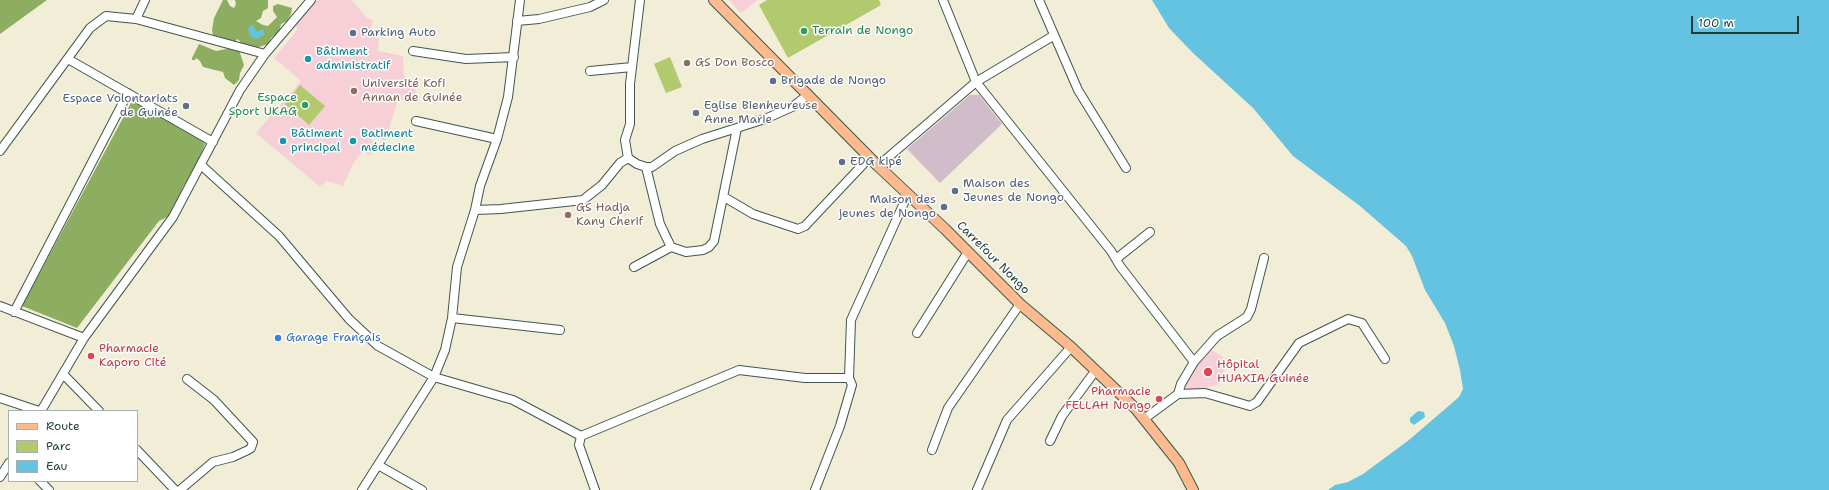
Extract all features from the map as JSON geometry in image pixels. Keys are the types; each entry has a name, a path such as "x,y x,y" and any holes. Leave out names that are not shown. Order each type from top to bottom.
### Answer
{"main road":[{"name":"Carrefour Nongo","path":"714,0 878,166 1020,304 1096,370 1144,419 1180,463 1194,490"}],"street":[{"path":"136,20 145,0"},
{"path":"41,410 84,338 173,217 240,90 265,54 311,0"},
{"path":"362,490 434,377 445,350 452,318 457,267 475,210 480,186 497,139 508,97 520,0"},
{"path":"517,21 539,19 590,7 604,0"},
{"path":"640,0 632,67 630,124 625,140 628,158 641,166 652,167 675,151 702,139 765,119 792,107 808,95"},
{"path":"944,0 976,82 1068,196 1194,362"},
{"path":"1039,0 1078,90 1126,168"},
{"path":"0,151 90,28 106,16 136,20 265,54"},
{"path":"878,166 976,82 1054,36"},
{"path":"413,51 466,59 514,56"},
{"path":"68,59 213,142"},
{"path":"590,72 632,67"},
{"path":"14,312 128,93"},
{"path":"416,121 497,139"},
{"path":"646,167 660,224 671,247 679,251 694,252 703,250 714,241 737,128"},
{"path":"724,197 753,214 798,229 805,226 870,157"},
{"path":"475,210 501,209 583,200 602,185 620,163 628,158"},
{"path":"201,165 278,236 349,319 378,346 434,377 513,400 581,436"},
{"path":"815,490 840,426 852,385 849,378 851,320 908,194"},
{"path":"1116,259 1150,232"},
{"path":"634,267 671,247"},
{"path":"917,333 968,252"},
{"path":"1178,394 1181,384 1194,362 1217,336 1247,317 1251,309 1264,258"},
{"path":"932,450 948,408 1020,304"},
{"path":"0,306 84,338"},
{"path":"452,318 560,330"},
{"path":"1144,419 1178,394 1205,393 1250,406 1257,402 1299,343 1348,318 1362,323 1385,359"},
{"path":"977,490 1007,420 1071,347"},
{"path":"595,490 578,445 581,436 739,370 805,378 849,378"},
{"path":"1050,441 1062,416 1096,370"},
{"path":"63,374 98,410"},
{"path":"180,490 213,462 233,457 248,450 251,448 253,442 214,400 187,378"},
{"path":"0,398 37,410"},
{"path":"138,451 175,490"},
{"path":"0,477 8,465"},
{"path":"378,465 422,490"},
{"path":"41,482 49,490"}],"shaded area":[{"name":"Université Kofi Annan de Guinée","path":"317,0 352,0 366,17 373,21 370,31 379,34 378,51 403,56 404,76 417,84 413,101 398,99 385,142 373,134 370,138 377,146 370,156 363,151 354,162 343,186 327,181 319,186 256,133 301,81 274,58 298,29 295,26"},
{"path":"729,0 758,0 741,13"},
{"path":"970,95 979,95 1002,124 940,183 907,149"},
{"name":"Hôpital HUAXIA Guinée","path":"1210,349 1228,360 1220,384 1202,389 1187,390 1184,385 1199,358"}],"green space":[{"path":"0,0 47,0 0,34"},
{"path":"223,0 227,0 230,6 234,8 236,4 235,0 268,0 268,8 263,11 261,18 256,21 268,26 277,17 273,11 273,6 278,4 292,8 291,14 287,21 281,24 279,32 271,38 268,44 253,49 240,45 240,41 237,39 235,43 222,41 219,36 213,36 212,30 214,18"},
{"name":"Terrain de Nongo","path":"767,0 879,0 881,5 788,58 759,5"},
{"path":"199,44 216,51 232,48 239,50 244,65 240,73 239,80 234,85 225,78 223,72 203,67 200,61 196,58 195,60 192,60"},
{"path":"670,57 682,87 666,93 654,64"},
{"name":"Espace Sport UKAG","path":"300,85 325,106 309,125 285,104"},
{"path":"131,103 142,105 188,133 196,129 201,134 205,144 196,166 183,187 171,215 159,221 77,328 22,306"}],"water":[{"path":"1152,0 1829,0 1829,490 1328,490 1335,485 1348,482 1363,474 1409,440 1459,397 1463,389 1454,346 1445,323 1425,290 1412,256 1406,246 1360,206 1293,156 1253,108 1193,53 1169,28"},
{"path":"251,25 253,25 258,32 262,29 264,31 264,35 256,39 251,37 248,29"},
{"path":"1418,411 1424,412 1425,417 1414,425 1410,422 1410,418"}],"place":[{"name":"Terrain de Nongo","path":"804,31"},
{"name":"Parking Auto","path":"353,33"},
{"name":"Bâtiment administratif","path":"308,59"},
{"name":"GS Don Bosco","path":"687,63"},
{"name":"Brigade de Nongo","path":"773,81"},
{"name":"Université Kofi Annan de Guinée","path":"354,91"},
{"name":"Espace Sport UKAG","path":"305,105"},
{"name":"Espace Volontariats de Guinée","path":"186,106"},
{"name":"Eglise Bienheureuse Anne Marie","path":"696,113"},
{"name":"Bâtiment principal","path":"283,141"},
{"name":"Batiment médecine","path":"353,141"},
{"name":"EDG kipé","path":"842,162"},
{"name":"Maison des Jeunes de Nongo","path":"955,191"},
{"name":"Maison des jeunes de Nongo","path":"944,207"},
{"name":"GS Hadja Kany Cherif","path":"568,215"},
{"name":"Garage Français","path":"278,338"},
{"name":"Pharmacie Kaporo Cité","path":"91,356"},
{"name":"Hôpital HUAXIA Guinée","path":"1208,372"},
{"name":"Pharmacie FELLAH Nongo","path":"1159,399"}]}
